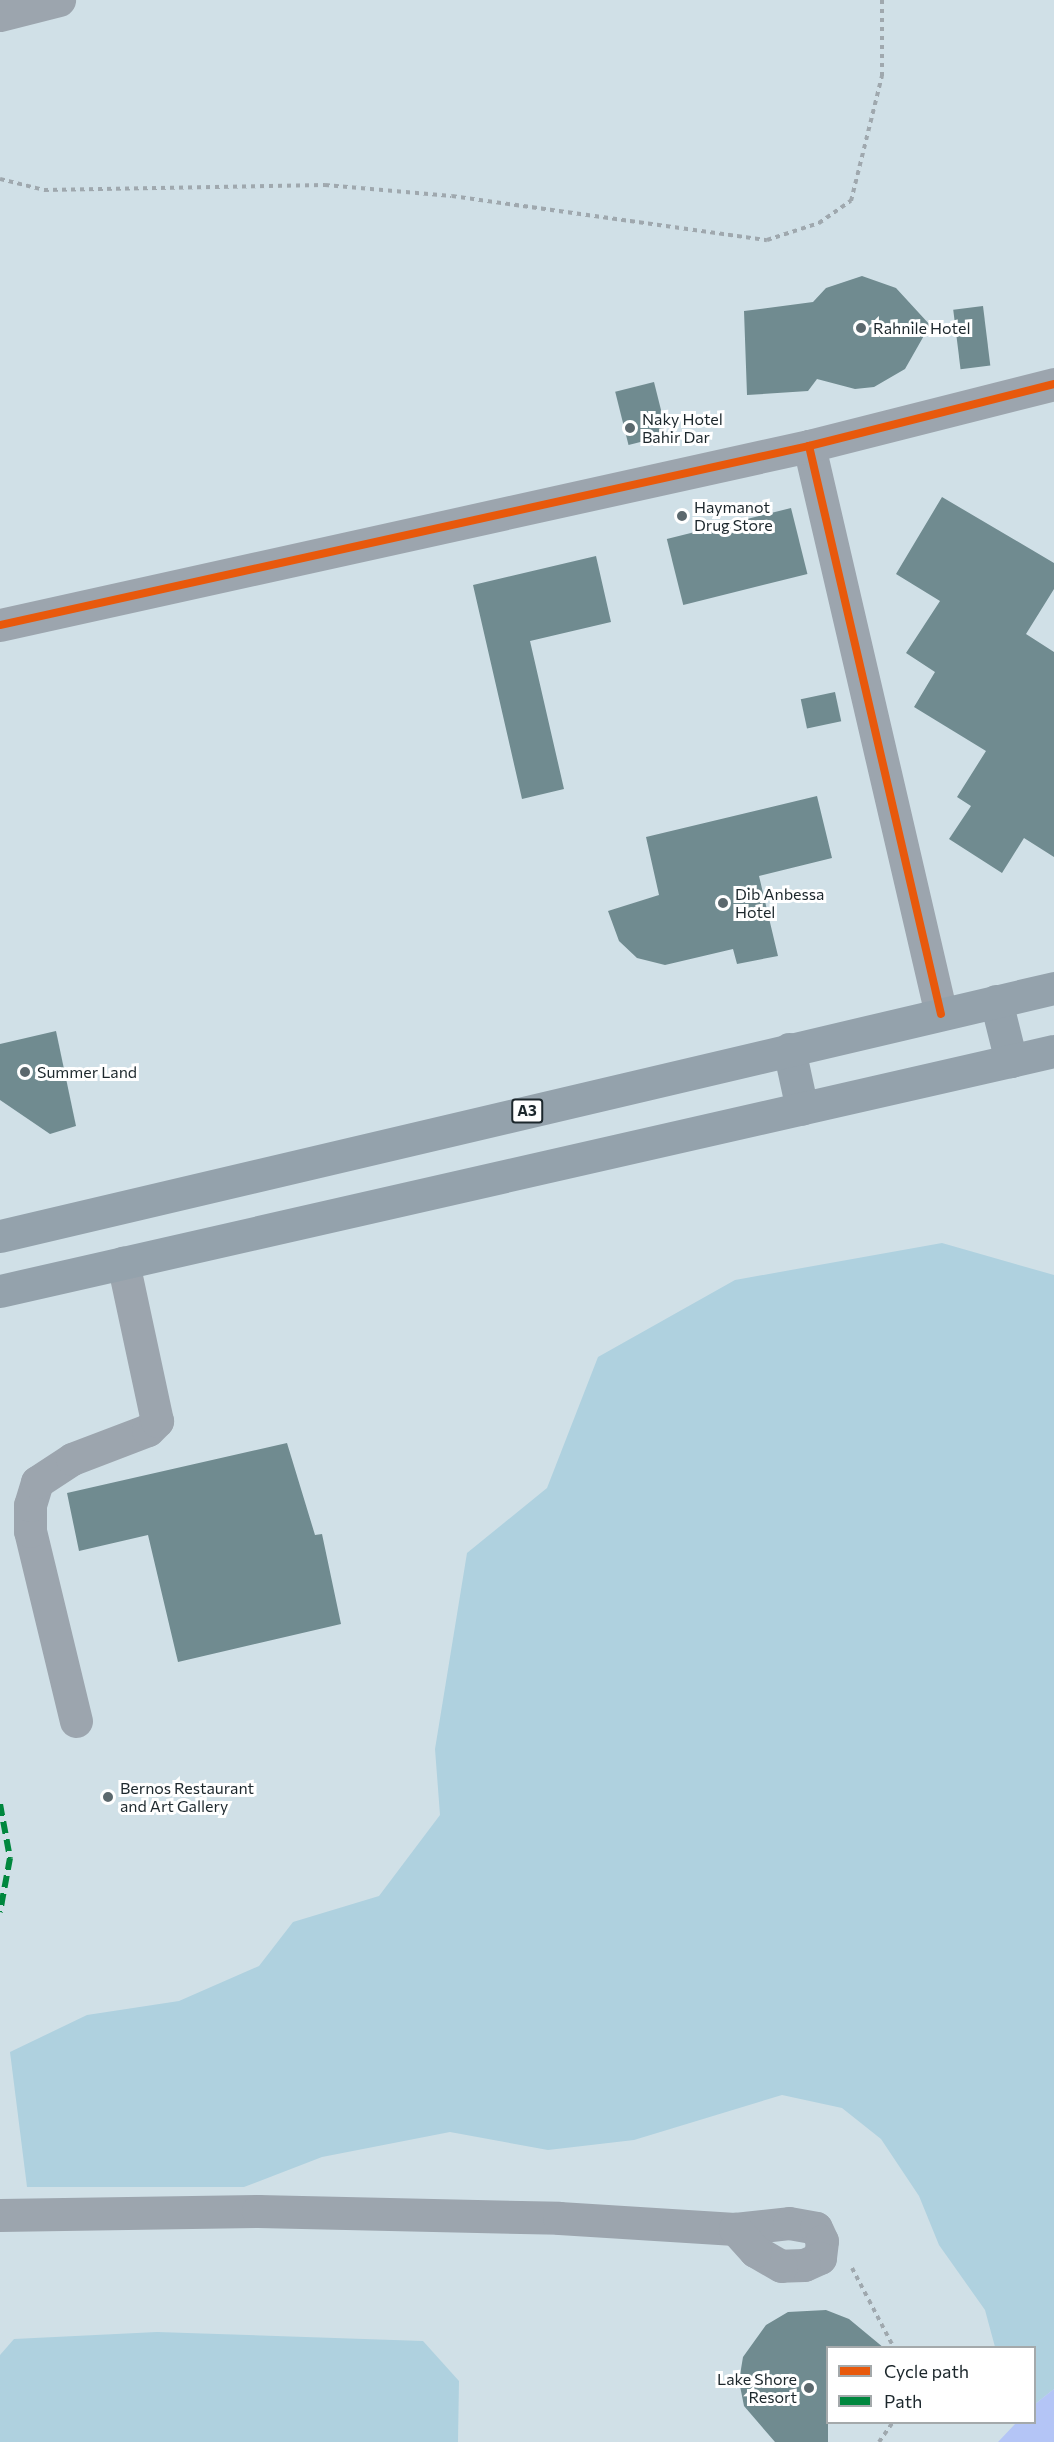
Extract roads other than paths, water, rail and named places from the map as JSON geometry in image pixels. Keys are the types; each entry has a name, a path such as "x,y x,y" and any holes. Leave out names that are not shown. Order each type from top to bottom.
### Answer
{"highway":[{"name":"A3","path":"0,1236 1054,987"},
{"path":"996,1002 1011,1061"},
{"path":"789,1049 802,1109"},
{"path":"0,1291 1054,1052"}],"street":[{"path":"15,8 59,0"},
{"path":"0,625 809,446 1054,384"},
{"path":"809,446 940,1014"},
{"path":"76,1721 30,1531 30,1505 37,1482 63,1465 148,1430 157,1421 123,1263"},
{"path":"0,2215 270,2212 559,2218 735,2229 755,2251 781,2266 804,2265 820,2258"}],"water":[{"path":"1054,2389 1054,2442 998,2442 1015,2424 1036,2424 1036,2403"}],"place":[{"name":"Rahnile Hotel","path":"861,328"},
{"name":"Naky Hotel Bahir Dar","path":"630,428"},
{"name":"Haymanot Drug Store","path":"682,516"},
{"name":"Dib Anbessa Hotel","path":"723,903"},
{"name":"Summer Land","path":"25,1072"},
{"name":"Bernos Restaurant and Art Gallery","path":"108,1797"},
{"name":"Lake Shore Resort","path":"809,2388"}]}
